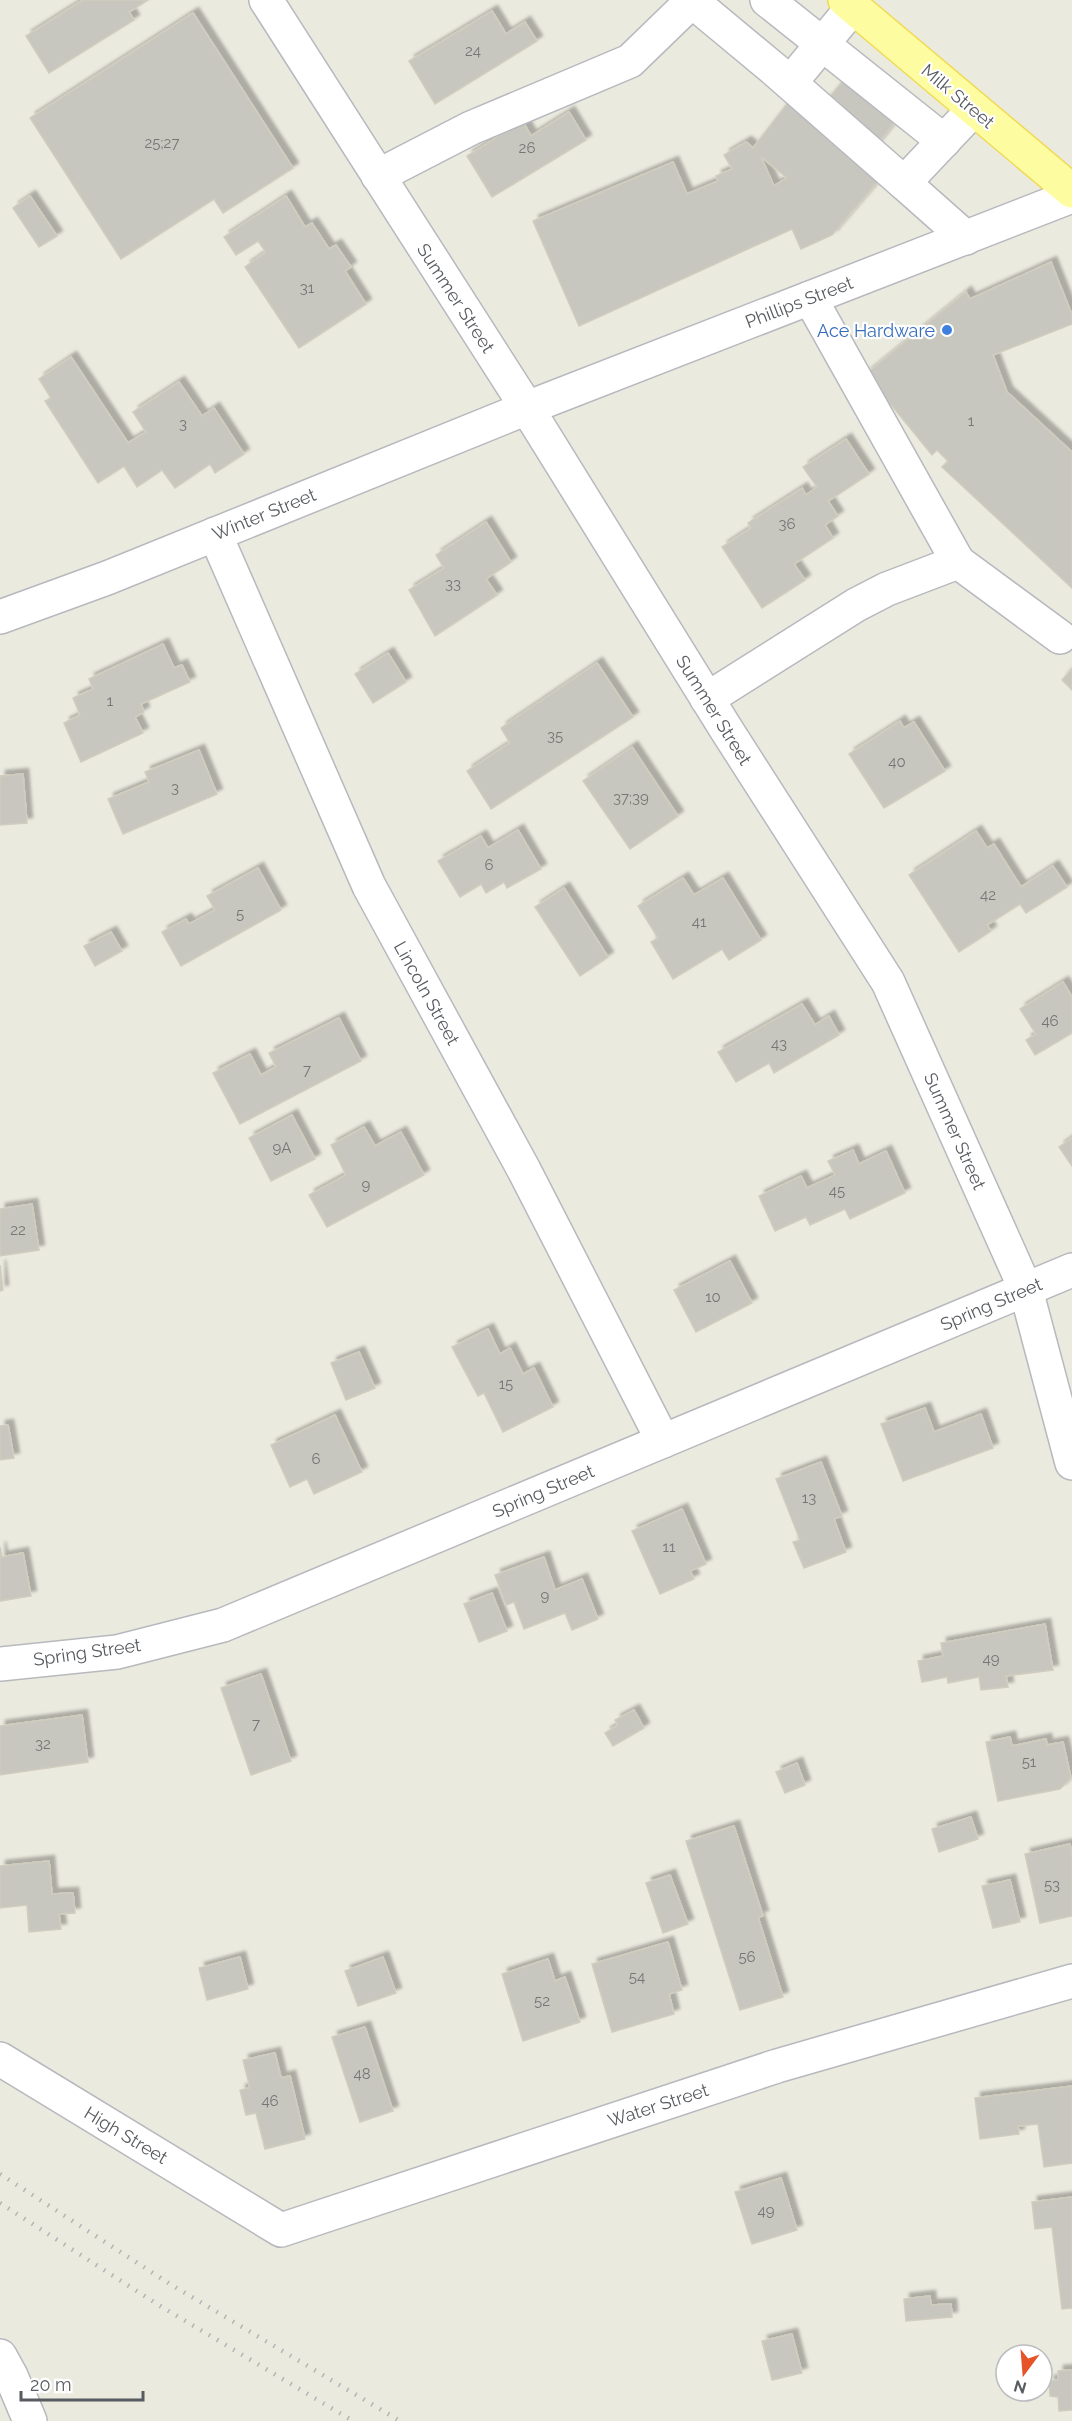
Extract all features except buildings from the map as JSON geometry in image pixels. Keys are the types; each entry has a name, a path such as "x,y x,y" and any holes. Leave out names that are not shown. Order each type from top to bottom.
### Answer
{"main road":[{"name":"Milk Street","path":"849,4 1072,191"}],"street":[{"name":"Summer Street","path":"266,0 527,408 707,699 888,982 1026,1290 1072,1463"},
{"path":"767,0 944,141"},
{"path":"378,176 471,128 630,60 692,1 790,83 966,238"},
{"path":"790,83 823,44 849,4"},
{"path":"904,183 974,109"},
{"name":"Phillips Street","path":"527,408 1072,196"},
{"path":"810,298 958,562 1060,637"},
{"name":"Winter Street","path":"0,617 107,578 527,408"},
{"name":"Lincoln Street","path":"215,534 369,886 524,1170 663,1441"},
{"path":"707,699 856,605 887,589 958,562"},
{"name":"Spring Street","path":"0,1664 117,1652 223,1624 1072,1270"},
{"name":"Water Street","path":"252,2212 281,2230 777,2066 1072,1981"},
{"name":"High Street","path":"0,2059 252,2212"},
{"path":"0,2356 30,2421"}],"railway":[{"path":"0,2174 170,2284 400,2421"},
{"path":"0,2203 157,2304 353,2421"}],"place":[{"name":"Ace Hardware","path":"947,330"}]}
